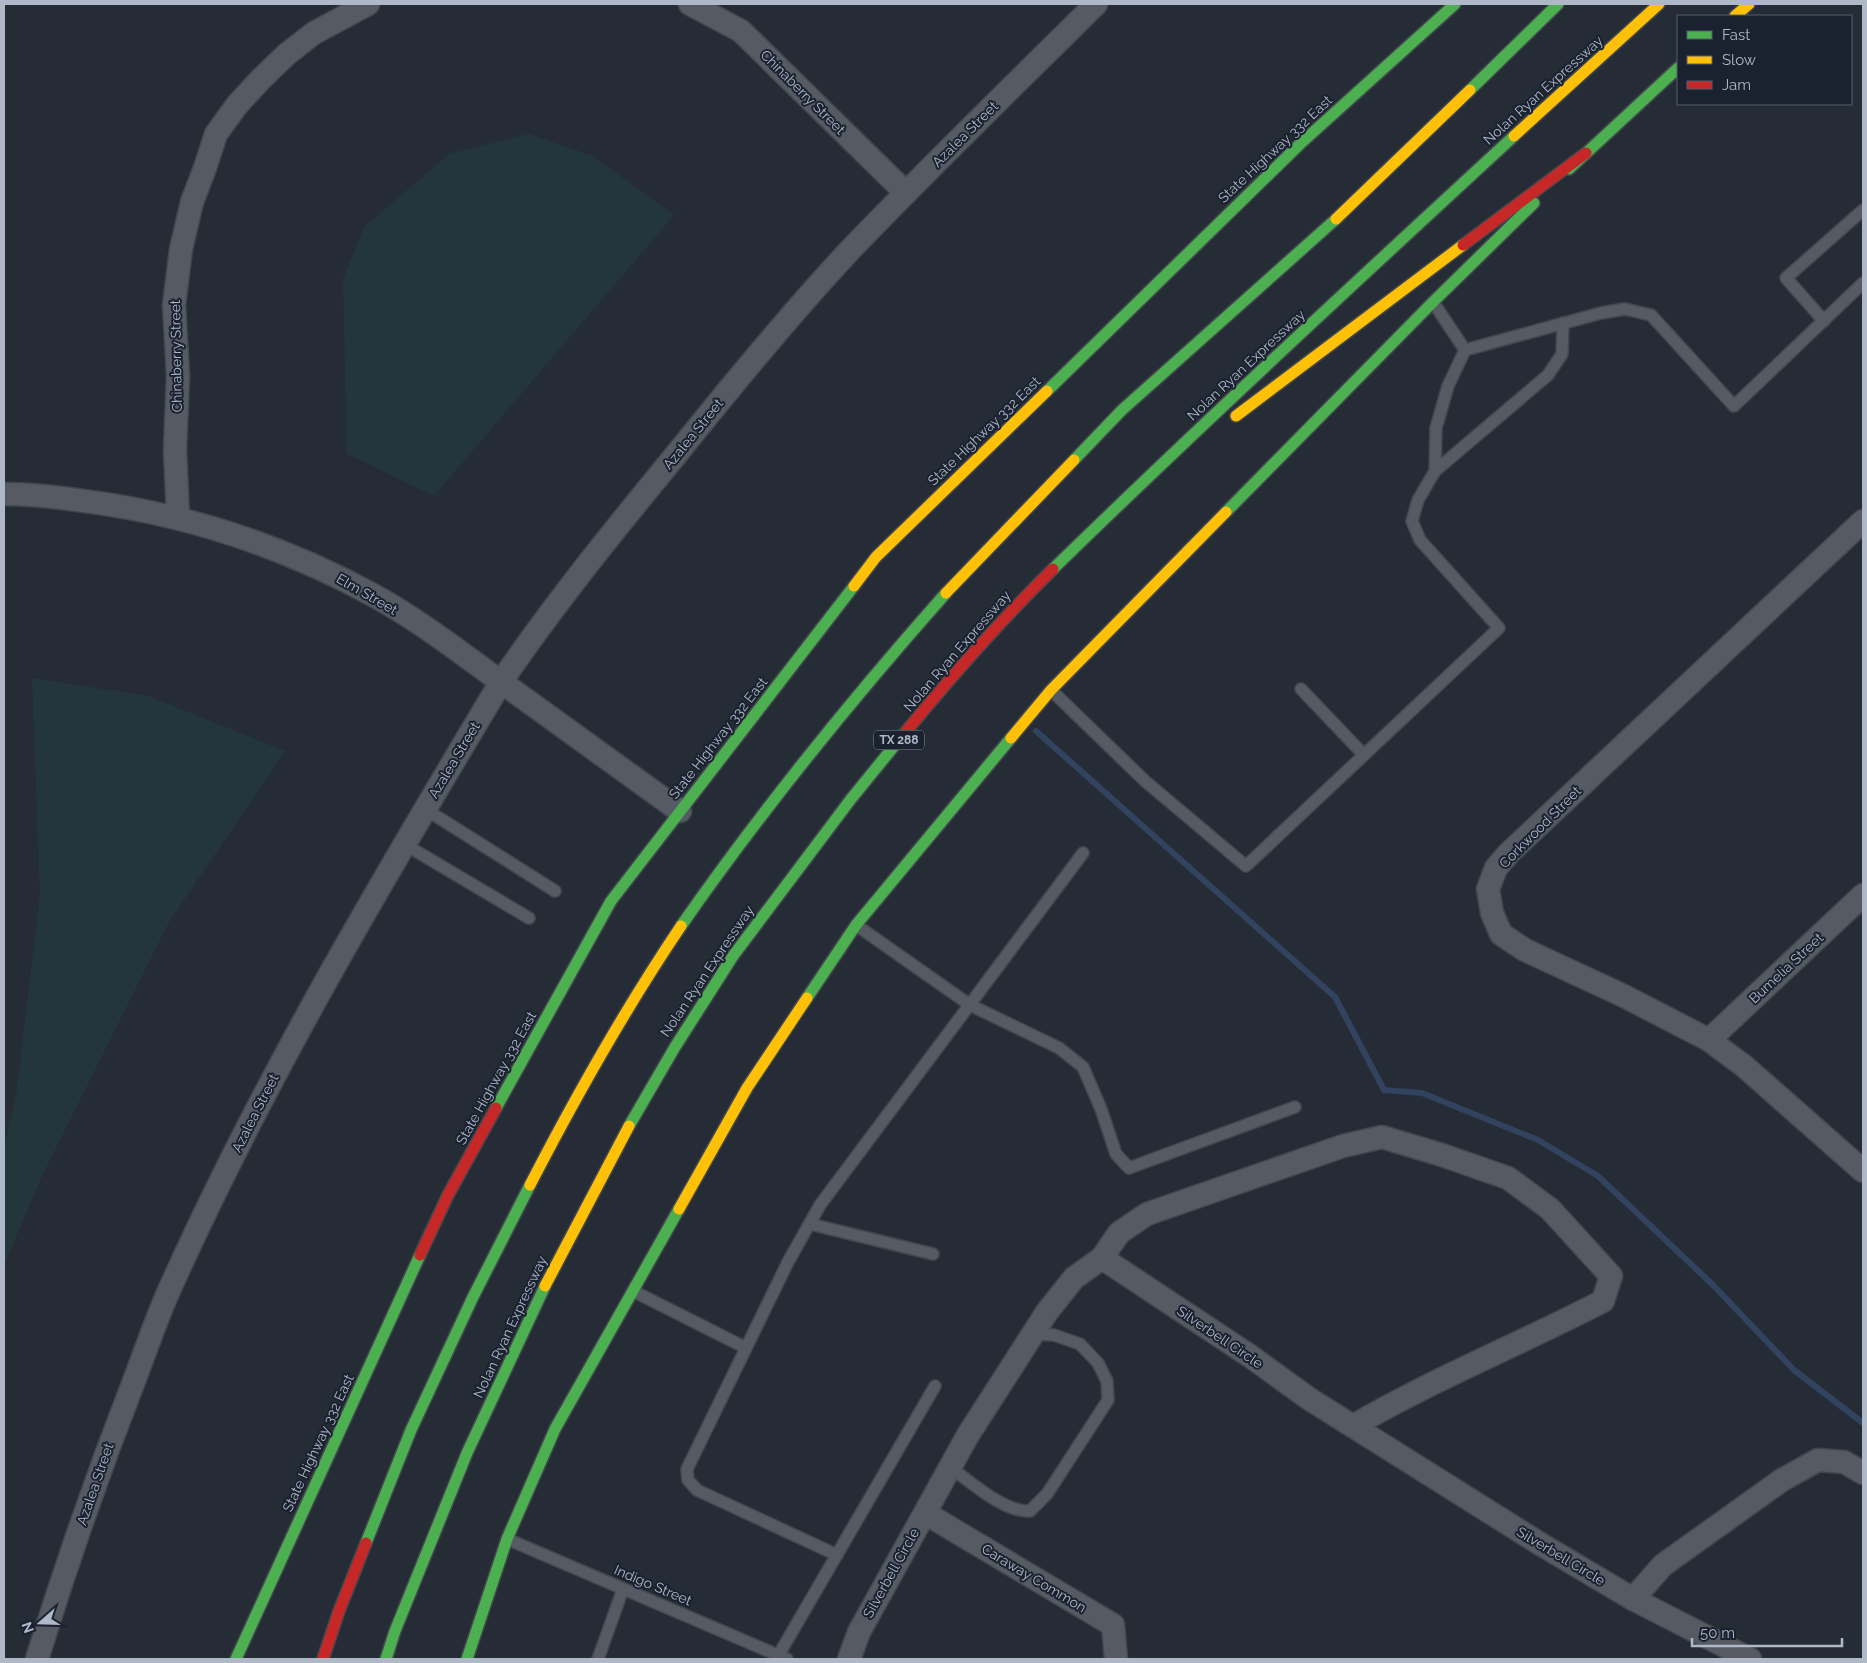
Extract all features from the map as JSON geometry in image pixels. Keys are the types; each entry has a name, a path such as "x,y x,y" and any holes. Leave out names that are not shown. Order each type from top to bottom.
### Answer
{"main road":[{"name":"State Highway 332 East","path":"236,1659 448,1195 611,901 876,557 1300,144 1455,4"},
{"path":"323,1659 339,1611 411,1430 490,1262 586,1079 663,954 705,892 804,761 896,650 968,568 1122,410 1342,213 1558,4"},
{"name":"Nolan Ryan Expressway","path":"386,1659 395,1631 466,1453 543,1290 620,1140 675,1047 753,927 851,799 941,689 1012,608 1382,257 1659,4"},
{"path":"1736,15 1749,4"},
{"path":"467,1659 507,1539 555,1429 747,1088 856,925 1051,690 1433,302 1586,153 1677,69"},
{"path":"1226,423 1586,153"},
{"path":"1123,501 1202,441"}],"street":[{"name":"Chinaberry Street","path":"178,517 175,450 178,376 174,305 181,249 192,202 216,134 237,105 287,54 314,33 368,4"},
{"name":"Chinaberry Street","path":"690,4 741,31 906,193"},
{"name":"Azalea Street","path":"43,1658 107,1450 166,1297 228,1166 276,1071 354,930 501,682 619,525 710,414 838,264 906,193 1096,4"},
{"name":"Elm Street","path":"4,494 47,496 118,505 178,517 256,541 323,569 383,601 431,632 680,811"},
{"name":"Corkwood Street","path":"1863,521 1509,853 1496,868 1488,888 1492,913 1501,934 1525,950 1624,996 1709,1040 1744,1066 1863,1171"},
{"name":"Bumelia Street","path":"1709,1040 1863,895"},
{"path":"1102,1258 1119,1233 1147,1214 1342,1146 1382,1137 1508,1178 1550,1209 1611,1276 1603,1300 1560,1323 1398,1400 1353,1426"},
{"name":"Silverbell Circle","path":"849,1659 859,1632 968,1435 1047,1312 1074,1278 1102,1258 1250,1356 1308,1398 1542,1545 1633,1599 1750,1659"},
{"path":"1633,1599 1663,1565 1782,1480 1818,1460 1844,1462 1863,1473"},
{"name":"Caraway Common","path":"925,1512 1113,1625 1116,1659"}],"lane":[{"path":"1824,321 1786,278 1863,210"},
{"path":"1436,471 1436,428 1448,386 1465,350 1624,308 1651,315 1734,406 1863,283"},
{"path":"1433,302 1465,350"},
{"path":"1051,690 1145,781 1246,866 1499,628 1420,540 1412,521 1418,500 1436,471 1548,374 1562,354 1563,323"},
{"path":"1302,689 1364,756"},
{"path":"425,809 555,892"},
{"path":"404,844 529,918"},
{"path":"836,1555 697,1490 688,1480 687,1469 788,1262 820,1206 1082,852"},
{"path":"856,925 970,1005 1058,1048 1083,1067 1101,1109 1116,1154 1129,1168 1296,1107"},
{"path":"810,1224 933,1254"},
{"path":"633,1291 746,1348"},
{"path":"950,1467 997,1501 1012,1508 1030,1511 1047,1494 1108,1400 1107,1381 1098,1363 1080,1344 1054,1335 1033,1334"},
{"path":"782,1657 836,1555 935,1386"},
{"name":"Indigo Street","path":"507,1539 782,1657"},
{"path":"598,1659 623,1589"}],"green space":[{"path":"529,134 593,156 674,215 434,496 347,454 343,279 364,227 449,154"},
{"path":"32,678 148,696 285,751 169,922 42,1176 4,1265 4,1148 16,1097 40,894"}],"waterway":[{"path":"1036,731 1335,997 1384,1090 1422,1093 1538,1140 1598,1176 1714,1286 1794,1370 1863,1423"}],"traffic: fast":[{"path":"1047,391 1300,144 1455,4"},
{"path":"1470,90 1558,4"},
{"path":"1569,169 1677,69"},
{"path":"1053,569 1224,405 1514,136"},
{"path":"1226,512 1433,302 1534,203"},
{"path":"1074,460 1122,410 1336,219"},
{"path":"496,1108 611,901 854,586"},
{"path":"681,926 743,840 809,756 876,673 946,593"},
{"path":"807,998 856,925 1011,738"},
{"path":"629,1126 675,1047 733,956 851,799 899,740"},
{"path":"366,1543 411,1430 473,1297 530,1185"},
{"path":"467,1659 507,1539 555,1429 679,1209"},
{"path":"236,1659 420,1255"},
{"path":"386,1659 395,1631 467,1453 545,1286"}],"traffic: slow":[{"path":"1514,136 1659,4"},
{"path":"1736,15 1749,4"},
{"path":"1336,219 1470,90"},
{"path":"1236,416 1463,245"},
{"path":"854,586 876,557 1047,391"},
{"path":"946,593 1074,460"},
{"path":"1011,738 1051,690 1226,512"},
{"path":"530,1185 602,1053 640,989 681,926"},
{"path":"679,1209 747,1088 807,998"},
{"path":"545,1286 629,1126"}],"traffic: jam":[{"path":"1463,245 1586,153"},
{"path":"899,740 974,652 1053,569"},
{"path":"420,1255 448,1195 496,1108"},
{"path":"323,1659 339,1611 366,1543"}]}
